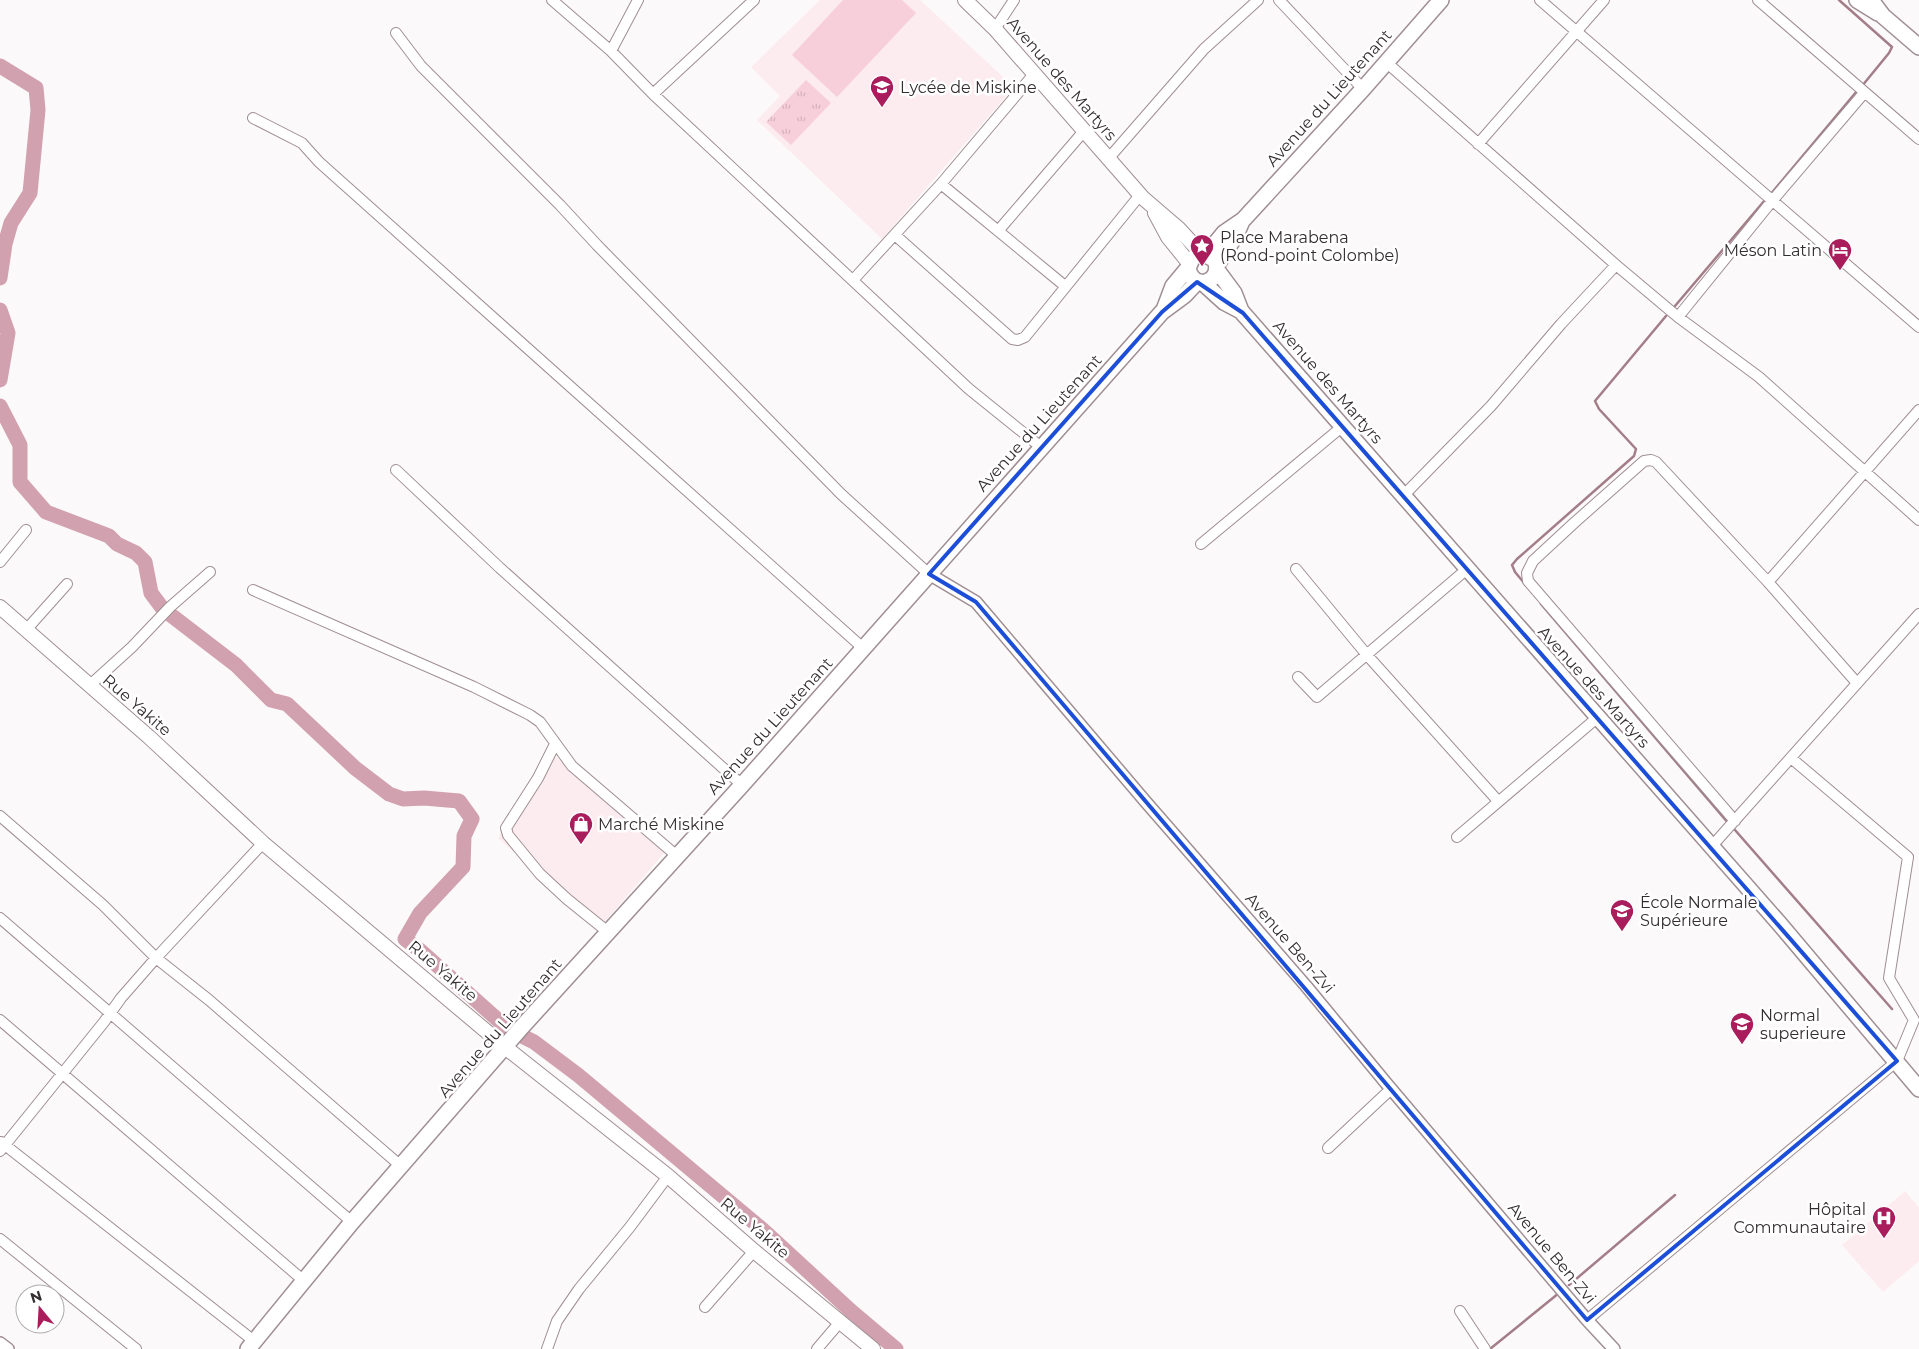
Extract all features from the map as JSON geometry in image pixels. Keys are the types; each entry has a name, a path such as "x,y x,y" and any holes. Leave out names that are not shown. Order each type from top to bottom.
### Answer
{"main road":[{"name":"Avenue des Martyrs","path":"965,0 995,30 1140,195 1178,228 1210,261 1234,293 1241,311 1712,846 1919,1089"},
{"name":"Avenue du Lieutenant","path":"1210,261 1224,233 1243,220 1363,89 1441,0"},
{"path":"1857,0 1883,16 1919,47"},
{"path":"1871,0 1883,16"},
{"name":"Avenue des Martyrs","path":"1151,206 1168,236 1189,266"},
{"path":"1192,259 1210,261 1214,277 1209,281 1200,282 1192,278 1189,266 1192,259"},
{"name":"Avenue du Lieutenant","path":"1164,310 1173,286 1189,266"},
{"name":"Avenue des Martyrs","path":"1200,282 1224,302 1241,311"},
{"name":"Avenue du Lieutenant","path":"251,1345 352,1222 402,1167 520,1029 742,785 1164,310 1186,295 1200,282"},
{"name":"Rue Yakite","path":"0,607 148,737 263,843 668,1176 754,1251 873,1349"}],"street":[{"path":"552,0 611,51 653,94 969,389 1041,447"},
{"path":"611,51 638,0"},
{"path":"653,94 754,0"},
{"path":"995,30 1014,0"},
{"path":"1108,159 1204,49 1258,0"},
{"path":"1279,0 1363,89"},
{"path":"1540,0 1919,327"},
{"path":"1478,144 1604,0"},
{"path":"1758,0 1919,139"},
{"path":"396,33 421,66 560,205 842,494 929,574"},
{"path":"1386,62 1616,265 1678,317 1759,377 1919,520"},
{"path":"853,280 940,184 1034,74"},
{"path":"1678,317 1772,201 1864,93"},
{"path":"253,118 302,143 319,162 863,648"},
{"path":"998,231 1084,131"},
{"path":"940,184 1065,286"},
{"path":"895,235 1012,338 1018,340 1024,337 1140,195"},
{"path":"1403,496 1491,406 1561,324 1616,265"},
{"path":"1768,582 1919,410"},
{"path":"1201,544 1343,426"},
{"path":"1735,821 1528,580 1527,573 1534,561 1574,522 1644,461 1651,460 1656,462 1768,582 1857,683"},
{"path":"396,470 508,575 742,785"},
{"path":"0,562 26,530"},
{"path":"1296,569 1367,655 1498,801"},
{"path":"1298,677 1317,697 1467,569"},
{"path":"89,686 132,647 170,607 210,572"},
{"name":"Avenue Ben-Zvi","path":"929,574 976,602 1145,801 1306,986 1587,1320 1614,1349"},
{"path":"26,630 67,584"},
{"path":"253,590 474,687 540,722 572,766 677,856"},
{"path":"1712,846 1919,614"},
{"path":"1457,836 1598,717"},
{"path":"555,744 538,778 506,828 508,835 540,874 608,932"},
{"path":"1587,1320 1897,1061 1914,1020 1889,978 1908,857 1791,758"},
{"path":"0,816 103,904 156,958 209,1000 402,1167"},
{"path":"251,1345 2,1146 156,958 263,843"},
{"path":"0,918 352,1222"},
{"path":"0,1020 304,1281"},
{"path":"1328,1148 1391,1089"},
{"path":"547,1349 557,1321 579,1289 630,1227 668,1176"},
{"path":"0,1239 136,1349"},
{"path":"705,1307 754,1251"},
{"path":"1460,1311 1485,1349"},
{"path":"817,1349 840,1322"},
{"path":"0,1343 8,1349"}],"highlighted area":[{"path":"1197,282 1243,313 1897,1061 1587,1320 976,602 929,574 1162,312"}],"shaded area":[{"name":"Lycée de Miskine","path":"820,0 920,0 1014,87 882,239 757,120 780,96 751,67"},
{"name":"Marché Miskine","path":"550,752 665,852 600,927 498,838"},
{"name":"Hôpital Communautaire","path":"1905,1191 1919,1208 1919,1261 1883,1292 1842,1245"}],"green space":[{"path":"843,0 902,0 916,13 837,97 792,55"},
{"path":"806,80 831,103 791,145 766,122"}],"waterway":[{"path":"1839,0 1892,47 1862,86"},
{"path":"0,66 36,88 38,110 30,193 11,223 5,244 0,278"},
{"path":"1770,195 1857,91"},
{"path":"1675,306 1765,200"},
{"path":"0,310 8,333 0,380"},
{"path":"1525,584 1512,565 1517,559 1634,456 1636,449 1599,409 1595,401 1666,316"},
{"path":"0,406 20,445 20,482 46,512 109,536 117,544 136,553 145,562 151,593 163,609 236,665 271,700 287,704 355,768 389,794 403,799 424,798 459,801 472,819 464,836 463,867 420,913 405,939 508,1029 534,1042 578,1075 762,1229 851,1311 896,1349"},
{"path":"1541,604 1729,824"},
{"path":"1735,830 1892,1009"},
{"path":"1569,1285 1675,1195"},
{"path":"1490,1349 1559,1293"}],"place":[{"name":"Lycée de Miskine","path":"882,108"},
{"name":"Place Marabena (Rond-point Colombe)","path":"1202,267"},
{"name":"Méson Latin","path":"1840,271"},
{"name":"Marché Miskine","path":"581,845"},
{"name":"École Normale Supérieure","path":"1622,932"},
{"name":"Normal superieure","path":"1742,1045"},
{"name":"Hôpital Communautaire","path":"1884,1239"}]}
